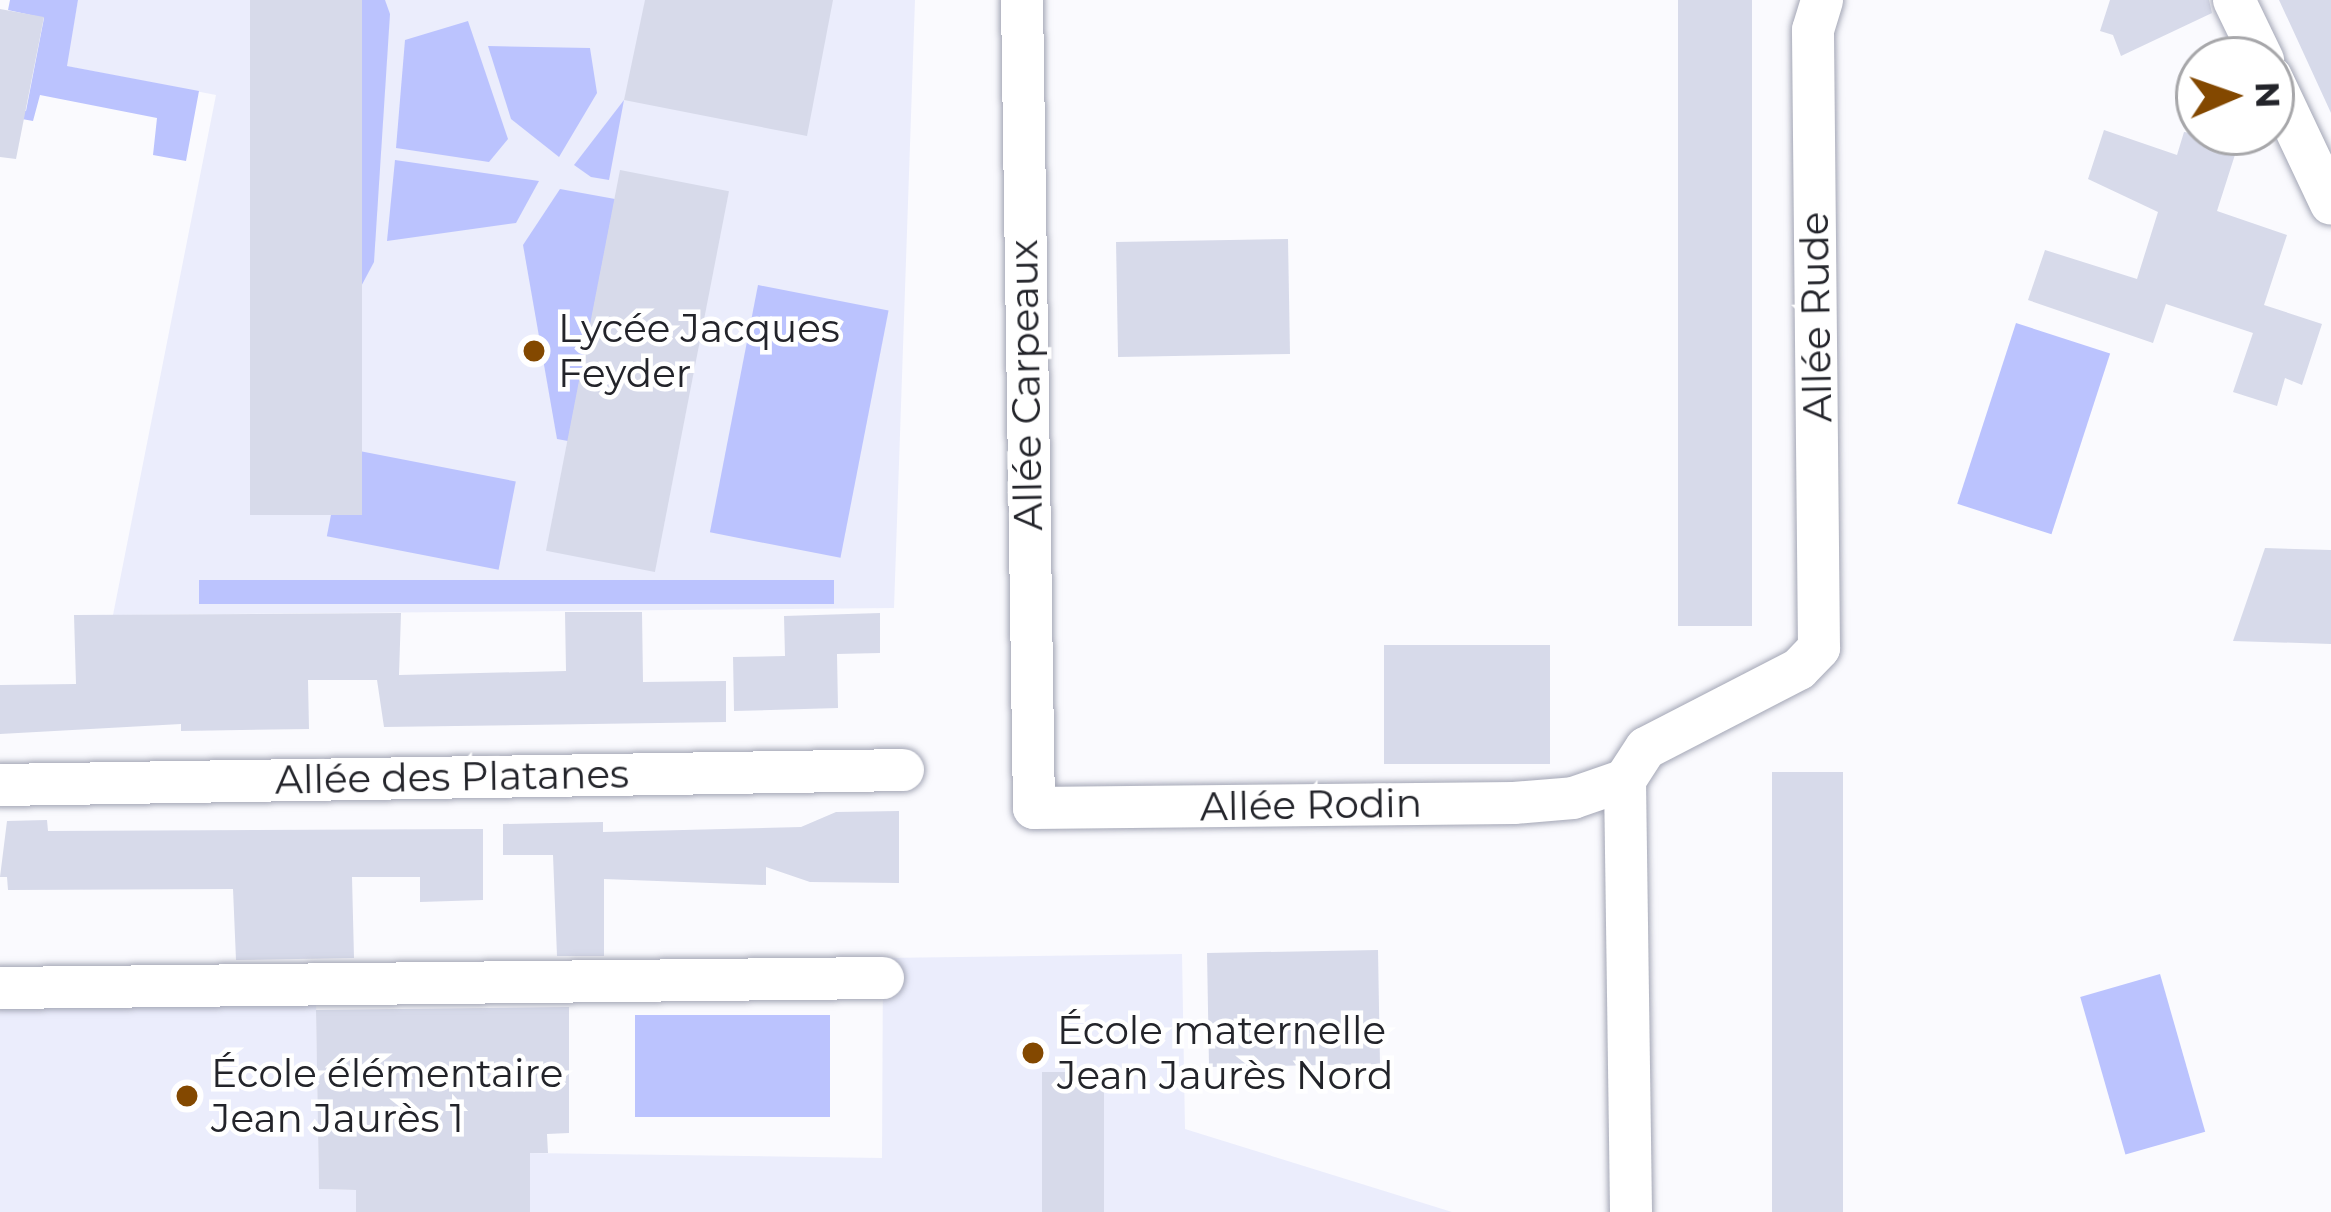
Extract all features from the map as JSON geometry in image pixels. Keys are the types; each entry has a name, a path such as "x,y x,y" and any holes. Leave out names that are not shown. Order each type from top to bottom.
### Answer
{"street":[{"name":"Allée Carpeaux","path":"1022,0 1032,769"},
{"name":"Allée Rude","path":"1625,781 1646,748 1812,661 1820,635 1813,30 1822,0"},
{"path":"2234,0 2251,36"},
{"path":"2295,128 2331,204"},
{"name":"Allée Rodin","path":"1032,769 1034,808 1514,803 1573,798 1625,781"},
{"name":"Allée des Platanes","path":"0,785 903,770"},
{"path":"1625,781 1631,1212"},
{"path":"0,988 883,978"}],"shaded area":[{"path":"10,0 78,0 67,66 199,91 186,161 153,155 157,118 40,95 33,121 0,115 0,107 26,111 44,18 8,10"},
{"name":"Lycée Jacques Feyder","path":"78,0 915,0 894,608 113,615 216,95 66,66"},
{"path":"362,0 385,0 390,14 374,262 313,377 292,373"},
{"path":"468,21 508,139 489,162 396,148 405,40"},
{"path":"488,46 590,48 597,93 559,157 511,119"},
{"path":"624,100 609,180 591,177 574,165"},
{"path":"395,160 539,181 516,223 387,241"},
{"path":"560,189 615,199 568,441 557,439 523,245"},
{"path":"758,285 889,310 840,558 710,532"},
{"path":"2016,323 2110,354 2051,534 1957,504"},
{"path":"344,448 516,481 499,570 327,536"},
{"path":"199,580 834,580 834,604 199,604"},
{"name":"École maternelle Jean Jaurès Nord","path":"1182,954 1185,1129 1452,1212 530,1212 530,1153 882,1158 883,958"},
{"path":"2160,974 2205,1132 2125,1155 2080,997"},
{"name":"École élémentaire Jean Jaurès 1","path":"316,998 319,1189 356,1190 356,1212 0,1212 0,1004"},
{"path":"635,1015 830,1015 830,1117 635,1117"}],"building":[{"path":"250,0 362,0 362,515 250,515"},
{"path":"645,0 833,0 807,136 624,100"},
{"path":"1678,0 1752,0 1752,626 1678,626"},
{"path":"2110,0 2209,0 2212,13 2121,56 2113,35 2100,31"},
{"path":"2279,0 2331,0 2331,113 2292,28"},
{"path":"0,9 44,17 16,159 0,157"},
{"path":"2104,130 2175,156 2235,156 2217,211 2287,235 2264,305 2322,324 2302,385 2285,378 2277,406 2233,392 2253,333 2166,304 2153,343 2028,300 2045,250 2137,279 2158,212 2088,179"},
{"path":"620,170 729,191 655,572 546,551"},
{"path":"1288,239 1290,354 1118,357 1116,242"},
{"path":"2265,548 2331,550 2331,644 2233,641"},
{"path":"565,612 642,612 643,682 726,681 726,722 384,727 377,680 308,680 309,729 181,731 181,724 0,734 0,685 76,684 74,615 401,613 399,675 566,671"},
{"path":"880,613 880,653 837,654 838,708 734,711 733,657 785,656 784,616"},
{"path":"1384,645 1550,645 1550,764 1384,764"},
{"path":"1772,772 1843,772 1843,1212 1772,1212"},
{"path":"899,811 899,883 810,882 766,867 766,885 604,879 604,956 557,956 553,855 503,855 503,824 603,822 603,832 801,827 836,812"},
{"path":"47,820 48,831 483,829 483,900 420,902 420,877 352,877 354,958 236,960 233,889 8,890 7,877 0,877 7,821"},
{"path":"1378,950 1380,1064 1209,1067 1207,953"},
{"path":"569,1007 569,1133 547,1134 548,1153 530,1153 530,1212 356,1212 356,1190 319,1189 316,1010"},
{"path":"1042,1072 1104,1072 1104,1212 1042,1212"}],"place":[{"name":"Lycée Jacques Feyder","path":"534,351"},
{"name":"École maternelle Jean Jaurès Nord","path":"1033,1053"},
{"name":"École élémentaire Jean Jaurès 1","path":"187,1096"}]}
